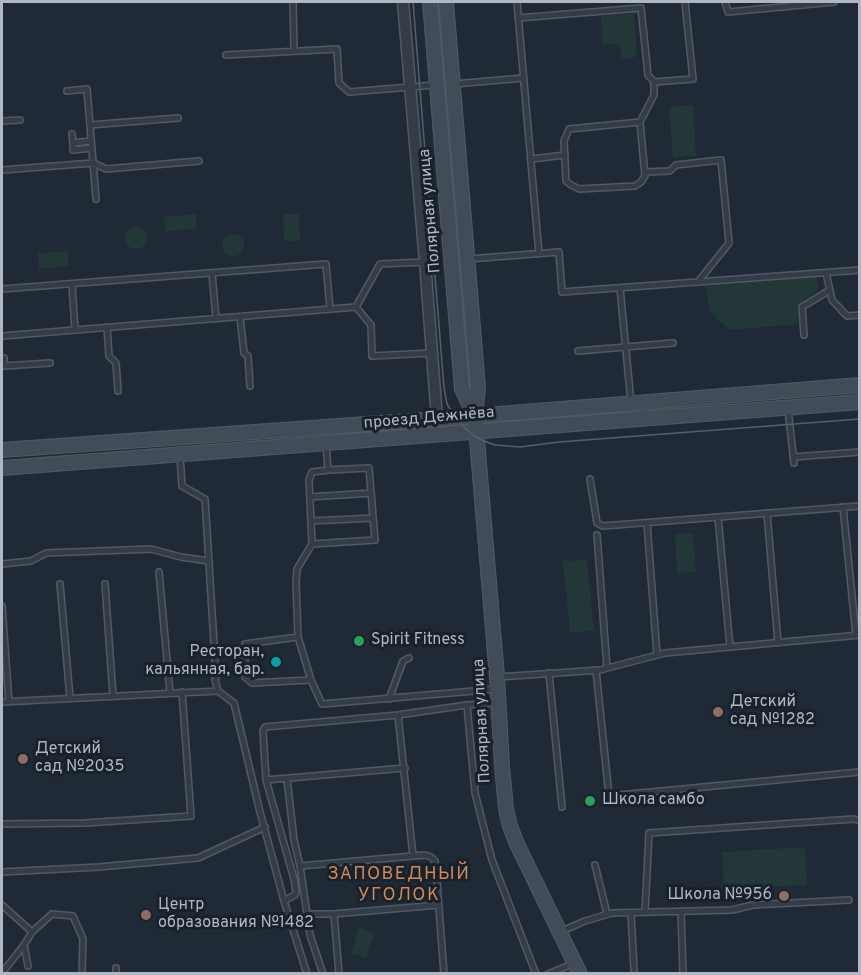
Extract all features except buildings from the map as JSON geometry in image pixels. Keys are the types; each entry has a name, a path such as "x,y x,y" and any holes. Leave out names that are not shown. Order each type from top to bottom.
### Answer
{"main road":[{"name":"Полярная улица","path":"430,2 462,389 475,416"},
{"name":"Полярная улица","path":"446,2 478,388 475,416 498,683 503,787 510,826 517,844 578,968"},
{"name":"проезд Дежнёва","path":"2,450 437,419 860,385"},
{"name":"проезд Дежнёва","path":"2,468 860,402"}],"street":[{"path":"403,2 437,419"}],"lane":[{"path":"293,2 294,51"},
{"path":"517,2 539,254"},
{"path":"654,82 693,79 685,2"},
{"path":"725,2 728,12 834,2"},
{"path":"518,18 641,8 648,75 654,82 654,95 640,122 645,176 635,186 579,189 566,181 564,141 569,129 640,122"},
{"path":"226,55 337,49 339,83 349,92 437,85"},
{"path":"452,84 524,78"},
{"path":"66,91 87,89 96,199"},
{"path":"90,125 178,118"},
{"path":"2,121 20,120"},
{"path":"72,134 74,150 92,145"},
{"path":"531,159 565,155"},
{"path":"645,172 670,171 676,165 721,160 729,243 698,282"},
{"path":"2,170 93,162 106,169 198,161"},
{"path":"468,259 559,252 562,292 860,270"},
{"path":"356,307 380,264 425,262"},
{"path":"2,289 327,264 330,309"},
{"path":"212,273 216,319"},
{"path":"826,273 832,300 848,316 860,315"},
{"path":"72,284 75,330"},
{"path":"620,288 631,403"},
{"path":"804,335 802,307 830,290"},
{"path":"2,336 356,307"},
{"path":"356,307 371,325 372,356 432,353"},
{"path":"240,316 244,353 248,356 250,386"},
{"path":"107,327 110,356 116,363 118,391"},
{"path":"578,351 673,343"},
{"path":"2,358 4,358 4,366 50,363"},
{"path":"788,407 794,460 860,452"},
{"path":"325,443 328,470"},
{"path":"180,455 183,486 205,499 215,680 218,691 234,703 264,827 307,974"},
{"path":"312,544 375,540 369,468 312,472 309,480 312,544 297,569 298,637 310,680 322,704 389,699 549,673 596,670 665,653 858,635 843,507"},
{"path":"590,479 597,523 603,526 860,506"},
{"path":"310,497 371,493"},
{"path":"767,513 778,642"},
{"path":"718,517 730,647"},
{"path":"311,520 373,518"},
{"path":"647,523 657,655"},
{"path":"597,535 607,668"},
{"path":"2,564 31,561 46,553 152,549 181,557 209,561"},
{"path":"159,572 170,693"},
{"path":"60,584 70,698"},
{"path":"105,584 113,696"},
{"path":"2,606 9,702"},
{"path":"298,637 245,644 246,677 252,683 310,680"},
{"path":"389,699 404,661 409,658"},
{"path":"596,670 609,796 860,772"},
{"path":"549,673 562,807"},
{"path":"2,702 218,691"},
{"path":"2,824 85,823 191,816 182,693"},
{"path":"284,901 295,895 296,891 266,780 263,731 265,727 499,703"},
{"path":"467,705 475,793 492,860 536,974"},
{"path":"398,715 414,856"},
{"path":"266,780 405,768"},
{"path":"287,779 309,935 323,974"},
{"path":"645,912 649,833 854,819 860,821"},
{"path":"2,872 99,867 198,858 264,827"},
{"path":"300,866 425,855 431,857 435,861 444,974"},
{"path":"595,866 607,914"},
{"path":"560,932 607,914 732,910 753,905 849,900"},
{"path":"307,914 334,914 438,904"},
{"path":"2,905 32,932"},
{"path":"681,911 683,974"},
{"path":"631,913 634,970"},
{"path":"2,974 32,932 52,914 73,916 83,939 82,974"},
{"path":"334,914 339,974"},
{"path":"24,945 28,966"},
{"path":"548,974 578,968"}],"green space":[{"path":"634,13 637,53 633,58 627,60 621,57 620,44 603,45 601,16"},
{"path":"693,105 696,156 673,157 669,107"},
{"path":"196,214 196,229 165,231 164,217"},
{"path":"283,214 299,214 300,241 284,241"},
{"path":"136,227 146,234 147,238 140,248 136,249 126,242 125,238 132,228"},
{"path":"233,234 243,241 244,245 237,255 233,256 223,249 222,245 229,235"},
{"path":"67,251 69,266 39,269 38,253"},
{"path":"817,276 818,290 798,305 798,324 729,330 710,312 706,286"},
{"path":"693,533 696,572 677,573 675,534"},
{"path":"587,560 594,631 570,632 563,561"},
{"path":"805,847 807,885 724,889 722,852"},
{"path":"359,928 374,933 366,958 351,954"}],"tram line":[{"path":"413,2 444,388 447,404 465,428 474,436 495,445 520,447 860,419"}],"place":[{"name":"Spirit Fitness","path":"359,641"},
{"name":"Ресторан, кальянная, бар.","path":"276,662"},
{"name":"Детский сад №1282","path":"718,712"},
{"name":"Детский сад №2035","path":"23,759"},
{"name":"Школа самбо","path":"590,801"},
{"name":"Школа №956","path":"784,896"},
{"name":"Центр образования №1482","path":"146,915"}],"district":[{"name":"ЗАПОВЕДНЫЙ УГОЛОК","path":"399,885"}]}
